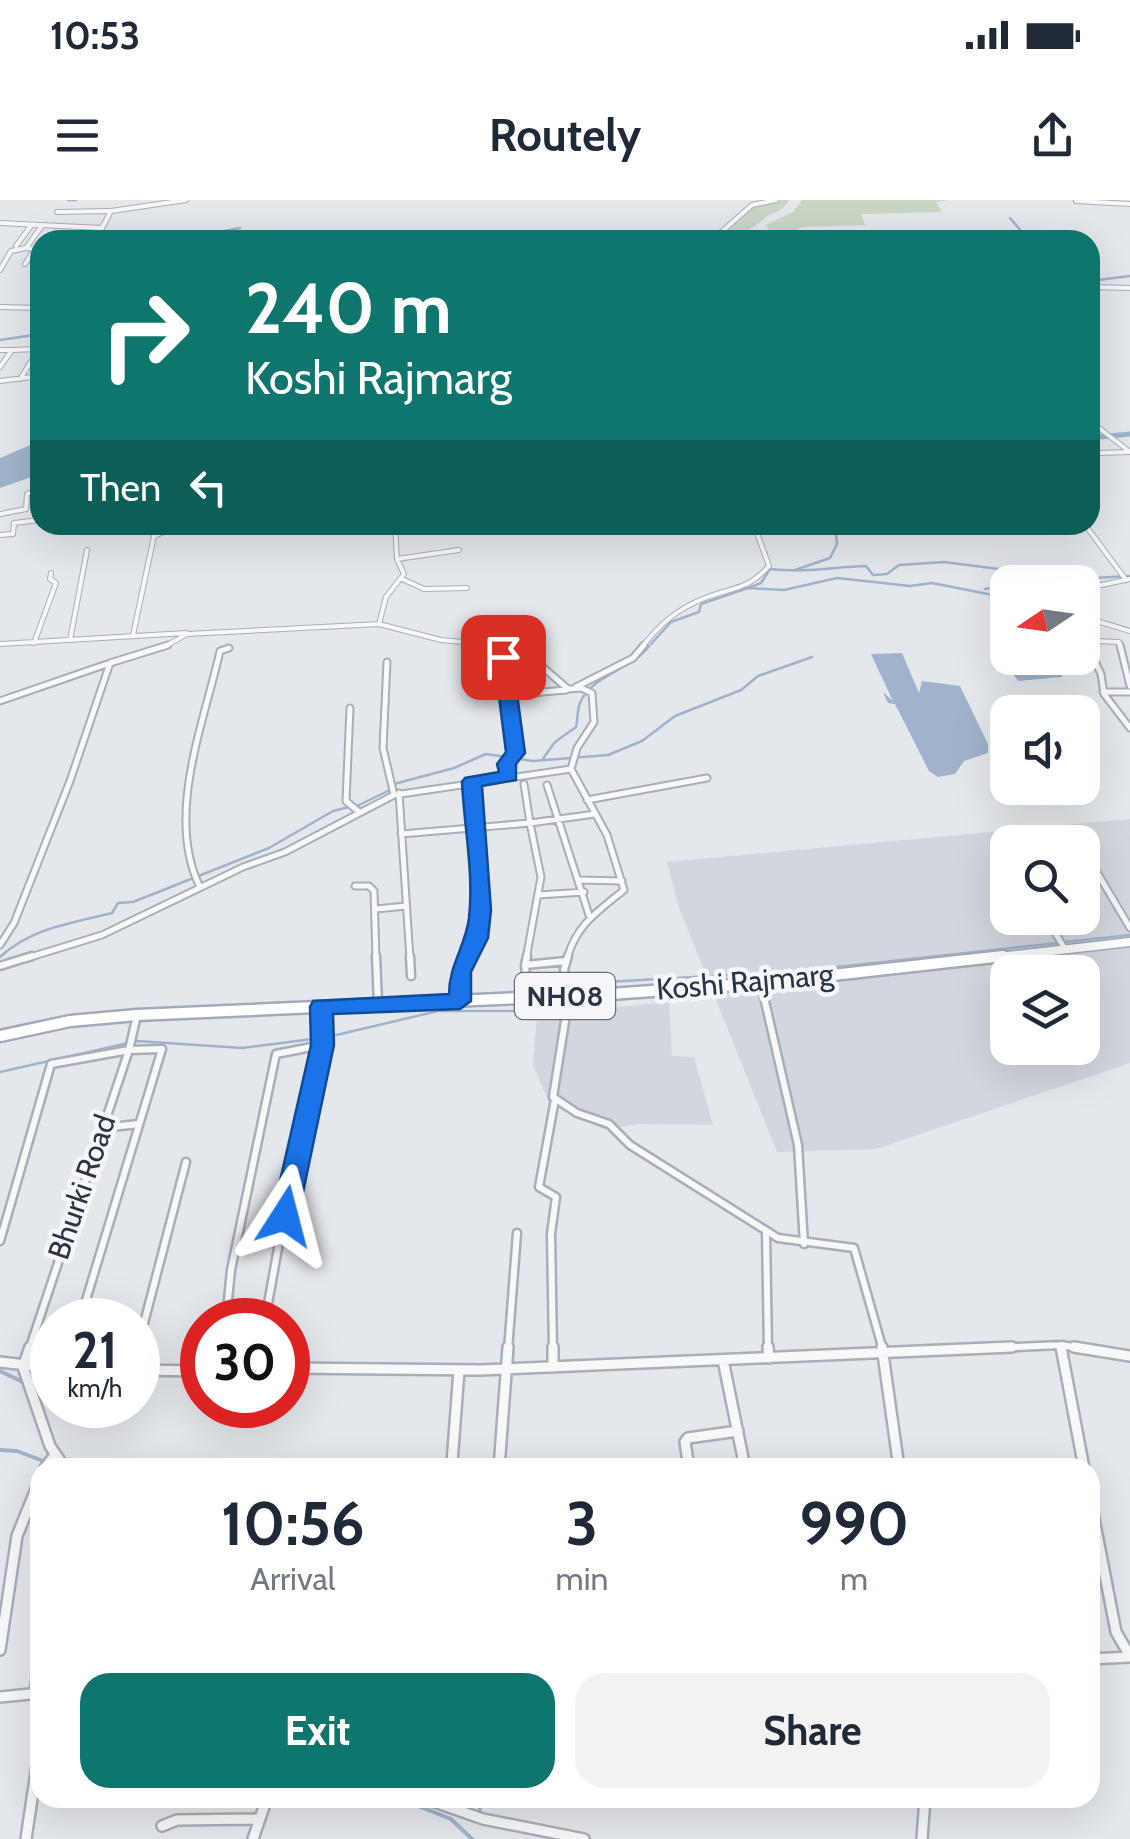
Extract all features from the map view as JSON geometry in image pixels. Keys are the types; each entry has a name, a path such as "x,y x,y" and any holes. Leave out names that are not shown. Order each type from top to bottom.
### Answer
{"main road":[{"name":"Koshi Rajmarg","path":"0,1036 70,1021 137,1015 569,996 761,983 1130,942"}],"street":[{"path":"57,212 111,212 186,200"},
{"path":"723,230 752,205 776,200"},
{"path":"1076,201 1130,204"},
{"path":"0,223 101,230 111,212"},
{"path":"16,246 31,226"},
{"path":"39,230 42,226"},
{"path":"26,248 30,242"},
{"path":"0,270 10,251 30,248"},
{"path":"25,264 30,257"},
{"path":"1100,287 1130,288"},
{"path":"0,307 30,308"},
{"path":"0,350 30,349"},
{"path":"0,367 12,350"},
{"path":"20,379 30,364"},
{"path":"0,381 30,378"},
{"path":"1100,428 1130,452"},
{"path":"1100,453 1130,452"},
{"path":"0,514 26,509 30,492"},
{"path":"0,535 14,534 14,523 30,521"},
{"path":"133,634 157,535"},
{"path":"380,624 384,602 404,572 397,559 396,535"},
{"path":"508,695 576,688 633,658 664,619 705,598 761,578 769,566 758,535"},
{"path":"1093,535 1126,578 1100,585"},
{"path":"70,640 87,550"},
{"path":"397,559 460,550"},
{"path":"34,643 56,583 50,579 51,573"},
{"path":"402,579 424,589 468,588"},
{"path":"1100,622 1130,631"},
{"path":"0,644 380,624 441,640 518,646 568,690"},
{"path":"1103,692 1130,689 1116,627"},
{"path":"0,700 72,673 156,651 187,634"},
{"path":"1100,641 1118,642"},
{"path":"496,644 503,657 516,753 506,764 509,776"},
{"path":"200,886 192,877 185,818 220,651 229,648"},
{"path":"387,662 383,709 401,834 411,976"},
{"path":"0,946 14,923 70,781 110,664"},
{"path":"1100,672 1103,692 1130,728"},
{"path":"576,688 587,690 594,722 577,748 571,768 613,849 624,890 586,920"},
{"path":"350,708 349,807 360,812"},
{"path":"0,966 102,935 200,886 285,852 393,792 571,768"},
{"path":"587,800 707,778"},
{"path":"460,1001 460,972 477,938 480,910 472,782"},
{"path":"524,784 541,877 525,965 528,998"},
{"path":"547,785 591,912 573,937 566,961 569,996 552,1094 555,1099 609,1124 630,1146 766,1232 804,1244 854,1248 884,1353 898,1458"},
{"path":"401,834 595,814"},
{"path":"1100,877 1130,928"},
{"path":"580,880 622,881"},
{"path":"355,886 373,887 378,1004"},
{"path":"538,895 584,892"},
{"path":"376,909 406,906"},
{"path":"1056,935 1065,949"},
{"path":"525,965 566,961"},
{"path":"761,983 798,1145 804,1244"},
{"path":"270,1298 290,1182 322,1040 321,1007"},
{"name":"Bhurki Road","path":"23,1367 137,1015"},
{"path":"229,1298 238,1233 276,1054 322,1040"},
{"path":"0,1242 51,1064 130,1045 162,1049 87,1298"},
{"path":"553,1367 551,1234 556,1197 539,1187 555,1099"},
{"path":"101,1128 140,1124"},
{"path":"151,1298 186,1162"},
{"path":"766,1232 765,1328 769,1358"},
{"path":"499,1458 517,1233"},
{"path":"1060,1345 1082,1458"},
{"path":"310,1368 507,1369 1060,1345 1130,1356"},
{"path":"723,1360 743,1458"},
{"path":"0,1362 30,1367"},
{"path":"23,1367 54,1456"},
{"path":"452,1458 459,1370"},
{"path":"688,1458 686,1439 738,1431"},
{"path":"0,1650 17,1536 30,1504"},
{"path":"1100,1550 1116,1632 1130,1657 1100,1658"},
{"path":"0,1697 30,1694"},
{"path":"26,1839 31,1808"},
{"path":"253,1839 264,1808"},
{"path":"445,1808 517,1835 584,1839"},
{"path":"922,1839 924,1808"},
{"path":"162,1826 178,1820 260,1819"}],"shaded area":[{"path":"1130,819 1130,1063 876,1149 777,1152 679,908 667,862 990,832 990,935 1100,935 1100,825 1065,825"},
{"path":"669,1002 672,1056 694,1057 713,1125 642,1124 603,1129 550,1105 533,1065 537,1015"}],"green space":[{"path":"789,200 749,230 723,230 747,208"},
{"path":"802,200 948,200 936,202 942,212 861,214 865,225 768,230 766,225 793,212"}],"water":[{"path":"30,445 30,478 0,488 0,458"},
{"path":"902,653 919,693 922,681 960,686 988,744 988,753 964,761 955,774 938,777 929,771 895,704 888,703 883,692 893,701 871,654"},
{"path":"1014,675 1062,675 1062,677 1018,681"}],"waterway":[{"path":"68,200 76,200"},
{"path":"1010,218 1020,230"},
{"path":"230,230 240,228"},
{"path":"1100,280 1130,276"},
{"path":"0,340 30,336"},
{"path":"1100,437 1130,434"},
{"path":"796,570 830,558 837,544 836,535"},
{"path":"796,570 866,566 873,575 887,574 899,565 944,562 1077,579 1130,576"},
{"path":"748,588 761,583 770,569 796,570"},
{"path":"748,588 784,590 837,578 910,586 932,583 990,594"},
{"path":"651,644 671,622 699,612 701,604 748,588"},
{"path":"985,589 990,588"},
{"path":"542,760 555,742 576,727 585,693 649,646"},
{"path":"394,784 454,768 486,754 533,761 608,755 642,741 675,716 741,690 758,676 812,657"},
{"path":"357,806 390,790"},
{"path":"0,957 25,939 112,913 118,903 133,902 269,848 333,811 349,807"},
{"path":"1065,942 1130,935"},
{"path":"571,984 800,971 1058,943"},
{"path":"555,993 563,985"},
{"path":"0,1072 137,1041 242,1048 328,1037 438,1011 553,1011 553,1006"},
{"path":"0,1371 23,1382"},
{"path":"44,1441 50,1457"},
{"path":"0,1450 35,1458"},
{"path":"423,1808 451,1819 472,1839"},
{"path":"479,1816 480,1808"}],"route":[{"path":"285,1216 322,1045 321,1007 460,1001 460,972 477,938 480,910 472,782 509,776 506,764 516,753 503,657"}]}
